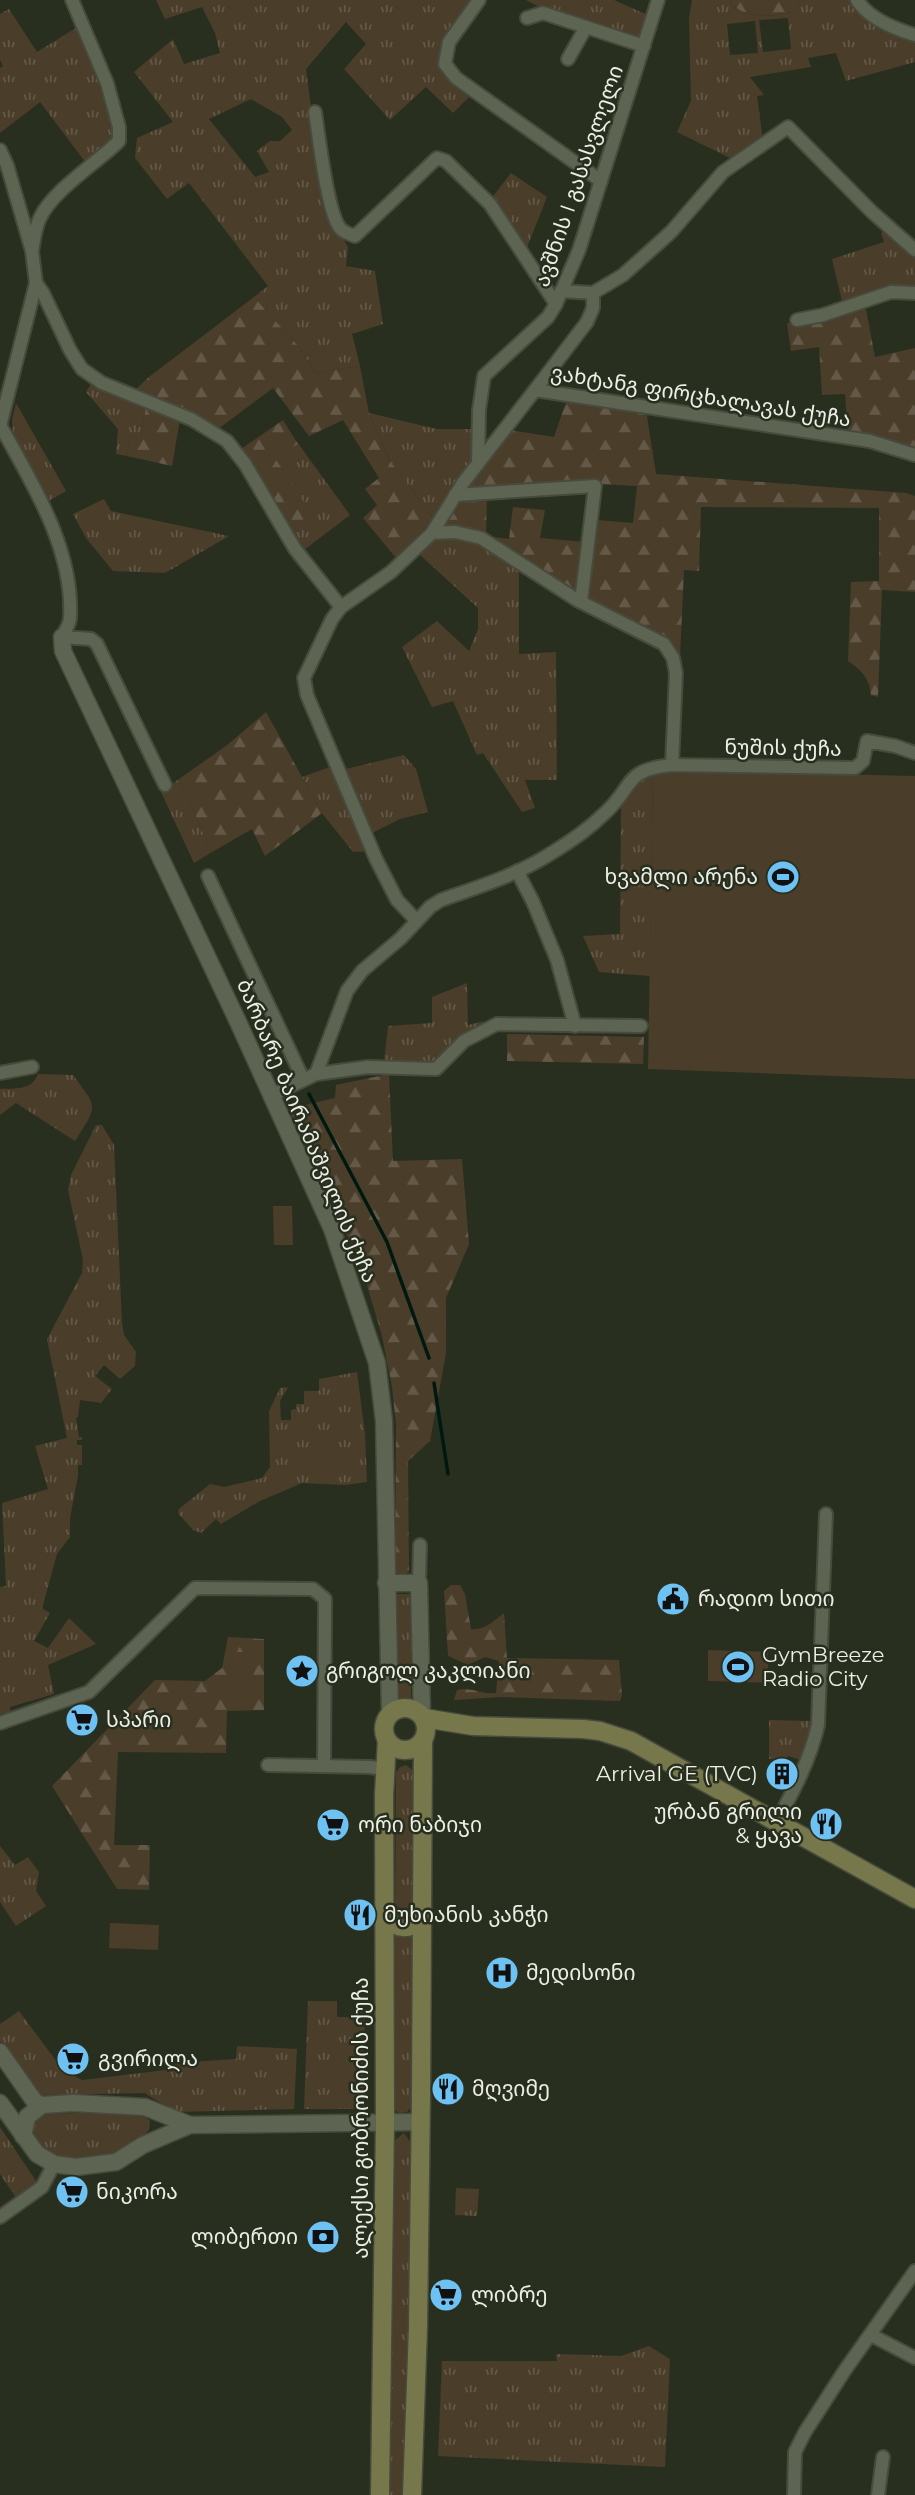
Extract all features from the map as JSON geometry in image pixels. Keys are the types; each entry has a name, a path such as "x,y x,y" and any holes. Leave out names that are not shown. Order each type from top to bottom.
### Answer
{"main road":[{"path":"412,2495 418,2327 423,1777 424,1740 427,1728 423,1717 416,1711 402,1708 390,1714 384,1724 387,1740 400,1750 417,1747 424,1740 473,1726"},
{"path":"423,1717 473,1726 583,1729 615,1735 646,1747 915,1899"},
{"name":"ალექსი გობრონიძის ქუჩა","path":"380,2495 387,1740"},
{"path":"385,1769 402,1762 410,1762 423,1777"},
{"path":"385,1919 399,1928 422,1922"}],"street":[{"path":"32,251 40,218 51,202 119,141 119,127 107,83 72,0"},
{"path":"479,0 449,42 445,64 456,78 601,181"},
{"name":"ავშნის I გასასვლელი","path":"478,463 479,410 484,376 548,317 556,304 579,250 657,0"},
{"path":"858,0 863,9 883,22 915,35"},
{"path":"527,18 543,13 644,46"},
{"path":"568,59 586,27"},
{"path":"315,112 327,189 338,225 343,231 355,236 437,158 446,161 490,205 556,304"},
{"path":"561,291 593,293 624,275 652,250 723,172 788,127 872,212 915,250"},
{"path":"0,150 7,165 32,251 36,283 0,426"},
{"path":"36,283 82,369 102,383 191,419 227,441 245,464 295,549 341,607"},
{"path":"797,320 823,315 891,292 915,293"},
{"path":"535,390 587,322 593,308 593,293"},
{"name":"ვახტანგ ფირცხალავას ქუჩა","path":"416,920 397,901 376,859 304,685 304,678 332,619 341,607 391,572 432,533 478,463 535,390 870,441 915,455"},
{"name":"ბარბარე ბაირამაშვილის ქუჩა","path":"0,426 58,541 67,578 70,620 62,637 63,651 272,1095 332,1229 377,1363 384,1421 390,1714"},
{"path":"456,495 595,485 581,602"},
{"path":"316,1074 347,992 362,971 401,938 416,920 441,900 517,871 554,852 608,811 634,775 655,767 672,765 676,673 673,658 664,644 581,602 481,538 455,533 432,533"},
{"path":"62,637 91,639 97,644 165,785"},
{"name":"ნუშის ქუჩა","path":"672,765 855,768 863,761 867,741 915,753"},
{"path":"517,871 557,960 575,1026"},
{"name":"ბარბარე ბაირამაშვილის ქუჩა","path":"208,876 303,1079"},
{"path":"272,1095 316,1074 368,1067 436,1069 464,1041 497,1024 641,1026"},
{"path":"0,1073 32,1067"},
{"path":"776,1821 813,1747 818,1725 826,1514"},
{"path":"420,1545 423,1717"},
{"path":"386,1583 419,1583"},
{"path":"0,1723 89,1692 195,1588 313,1589 325,1599 324,1766"},
{"path":"268,1765 385,1769"},
{"path":"0,2052 35,2102 42,2105 145,2107 190,2125 421,2122"},
{"path":"0,2096 12,2095 20,2081"},
{"path":"0,2104 37,2154 54,2164 76,2167 116,2162 143,2145 190,2125"},
{"path":"23,2136 27,2117 42,2105"},
{"path":"143,2145 151,2137 155,2126 153,2115 145,2107"},
{"path":"0,2217 42,2187 54,2164"},
{"path":"794,2495 795,2452 825,2400 915,2272"},
{"path":"871,2335 915,2358"},
{"path":"878,2495 883,2457"}],"green space":[{"path":"156,0 474,0 441,65 472,94 453,113 426,87 390,120 344,69 366,44 346,22 306,69 315,139 338,231 348,247 346,266 375,271 383,324 352,334 360,366 315,373 300,348 254,297 268,286 189,183 167,199 135,158 137,138 173,122 134,72 173,39 184,64 220,53 215,33 202,7 165,19","holes":["251,99 282,117 292,130 280,141 270,141 257,151 269,172 255,177 209,119"]},
{"path":"526,0 614,0 650,16 641,42 544,9"},
{"path":"692,0 729,0 742,11 768,16 795,11 799,0 853,0 915,40 915,62 846,81 836,53 808,58 811,67 750,77 764,95 757,96 763,141 732,159 677,132 691,101 689,18","holes":["788,18 791,49 763,52 759,20","755,21 758,53 730,55 727,24"]},
{"path":"729,0 799,0 795,11 759,16 742,11"},
{"path":"9,9 37,52 79,26 103,83 114,127 113,142 86,163 40,102 0,133 0,68 3,66 0,60 0,14"},
{"path":"511,173 547,197 526,250 491,199"},
{"path":"888,229 915,254 915,290 843,305 832,259 884,242 881,233"},
{"path":"254,297 300,348 315,373 360,366 369,413 390,461 434,519 396,558 363,518 377,505 365,489 379,478 343,420 309,436 273,388 218,429 134,391"},
{"path":"865,304 875,357 915,348 915,452 848,435 845,394 822,395 819,347 791,351 787,323 796,323"},
{"path":"92,382 146,407 141,436 131,434 127,456 116,454 118,429 86,392"},
{"path":"567,399 646,410 656,474 906,493 915,496 915,592 882,590 878,697 871,695 864,675 848,661 851,582 879,581 879,508 701,507 699,571 684,570 680,657 585,600 596,520 633,523 637,486 582,483 462,491 509,430 554,437"},
{"path":"16,403 66,491 47,502 13,436 12,420"},
{"path":"146,407 180,419 172,466 127,456 131,433 141,435"},
{"path":"369,413 437,429 473,429 473,465 434,519 390,461"},
{"path":"283,420 298,444 275,458 311,513 290,530 241,449"},
{"path":"297,442 350,515 304,550 290,530 275,457"},
{"path":"487,494 486,536 509,539 513,507 545,510 540,538 585,542 578,590 571,592 502,546 442,528 457,498"},
{"path":"104,499 111,511 229,536 165,573 113,571 86,538 73,514"},
{"path":"444,536 479,541 519,566 519,654 556,652 557,780 525,780 535,808 522,812 483,753 477,755 453,701 432,707 402,647 437,621 469,651 478,629 478,608 419,554"},
{"path":"266,712 322,813 265,856 252,829 212,852 179,779 226,746"},
{"path":"404,755 416,769 428,812 400,819 370,834 342,770"},
{"path":"333,766 370,851 353,852 322,813 302,777"},
{"path":"653,770 650,976 599,972 583,936 620,934 621,801 635,782"},
{"name":"ხვამლი არენა","path":"653,770 915,776 915,1079 648,1069"},
{"path":"179,779 212,852 194,863 161,792"},
{"path":"467,983 468,1025 484,1021 435,1063 384,1062 388,1026 432,1023 432,997"},
{"path":"507,1034 644,1037 643,1064 507,1061"},
{"path":"38,1074 73,1075 91,1101 91,1113 75,1141 16,1103 0,1115 0,1089 27,1086"},
{"path":"389,1074 393,1161 462,1159 469,1244 446,1298 446,1353 430,1441 408,1461 409,1572 401,1576 395,1572 396,1425 382,1336 362,1268 288,1109 335,1098 336,1085"},
{"path":"96,1125 102,1125 114,1145 122,1323 124,1335 136,1352 135,1366 120,1379 104,1365 95,1376 112,1389 101,1403 80,1400 76,1418 79,1437 82,1437 82,1440 77,1440 77,1445 82,1445 82,1465 78,1465 70,1537 57,1554 43,1605 43,1609 50,1613 34,1641 48,1648 69,1618 96,1644 48,1665 54,1694 10,1707 10,1712 0,1714 0,1587 6,1586 2,1503 48,1489 35,1446 67,1438 47,1339 82,1273 83,1260 68,1190 71,1175"},
{"path":"273,1206 292,1206 293,1245 274,1245"},
{"path":"357,1372 365,1434 367,1482 345,1485 302,1483 260,1501 221,1524 216,1519 201,1533 193,1530 178,1513 179,1509 210,1484 224,1487 262,1478 270,1467 269,1411 280,1388 288,1387 280,1401 281,1420 291,1420 291,1410 296,1409 296,1404 304,1404 304,1391 319,1391 319,1379"},
{"path":"318,1444 336,1445 336,1473 317,1472"},
{"path":"451,1585 460,1585 465,1594 471,1629 485,1627 504,1613 507,1658 619,1660 622,1695 620,1701 501,1697 454,1700 457,1690 462,1689 496,1693 499,1661 485,1657 468,1665 448,1656 444,1591"},
{"path":"396,1594 411,1594 411,1700 401,1704 396,1700"},
{"path":"228,1637 264,1639 264,1710 227,1711 226,1753 118,1752 114,1845 150,1845 149,1890 117,1889 52,1786 155,1680 205,1681 222,1668"},
{"name":"GymBreeze Radio City","path":"708,1650 768,1652 768,1683 708,1681"},
{"path":"228,1652 253,1652 254,1694 228,1694"},
{"path":"769,1720 811,1721 801,1760 788,1756 786,1759 769,1759"},
{"path":"406,1765 415,1772 412,2106 407,2112 399,2113 394,2109 396,1772"},
{"path":"0,1846 15,1865 28,1857 39,1872 36,1891 46,1906 16,1926 0,1902"},
{"path":"110,1923 159,1925 158,1950 109,1948"},
{"path":"308,2001 337,2001 337,2017 356,2017 362,2005 365,2007 364,2109 304,2109"},
{"path":"19,2011 63,2070 82,2080 174,2069 174,2063 236,2059 237,2046 297,2049 294,2109 174,2112 145,2093 36,2095 0,2041 0,2024"},
{"path":"331,2062 363,2062 363,2109 331,2108"},
{"path":"113,2112 145,2116 150,2121 149,2130 122,2151 104,2156 81,2158 48,2153 39,2146 30,2128 33,2118 40,2114"},
{"path":"0,2127 38,2184 17,2199 0,2174"},
{"path":"404,2133 411,2143 406,2495 390,2495 395,2140"},
{"path":"456,2188 479,2189 477,2216 455,2215"},
{"path":"649,2346 670,2359 665,2467 438,2456 442,2361 557,2361 556,2354 621,2356"}],"waterway":[{"path":"309,1094 387,1242 429,1358"},
{"path":"434,1383 448,1474"}],"place":[{"name":"ხვამლი არენა","path":"783,877"},
{"name":"რადიო სითი","path":"673,1599"},
{"name":"GymBreeze Radio City","path":"738,1667"},
{"name":"გრიგოლ კაკლიანი","path":"302,1671"},
{"name":"სპარი","path":"82,1720"},
{"name":"Arrival GE (TVC)","path":"782,1774"},
{"name":"ურბან გრილი & ყავა","path":"826,1824"},
{"name":"ორი ნაბიჯი","path":"333,1825"},
{"name":"მუხიანის კანჭი","path":"360,1915"},
{"name":"მედისონი","path":"502,1973"},
{"name":"გვირილა","path":"73,2059"},
{"name":"მღვიმე","path":"448,2089"},
{"name":"ნიკორა","path":"72,2192"},
{"name":"ლიბერთი","path":"323,2237"},
{"name":"ლიბრე","path":"446,2295"}]}
